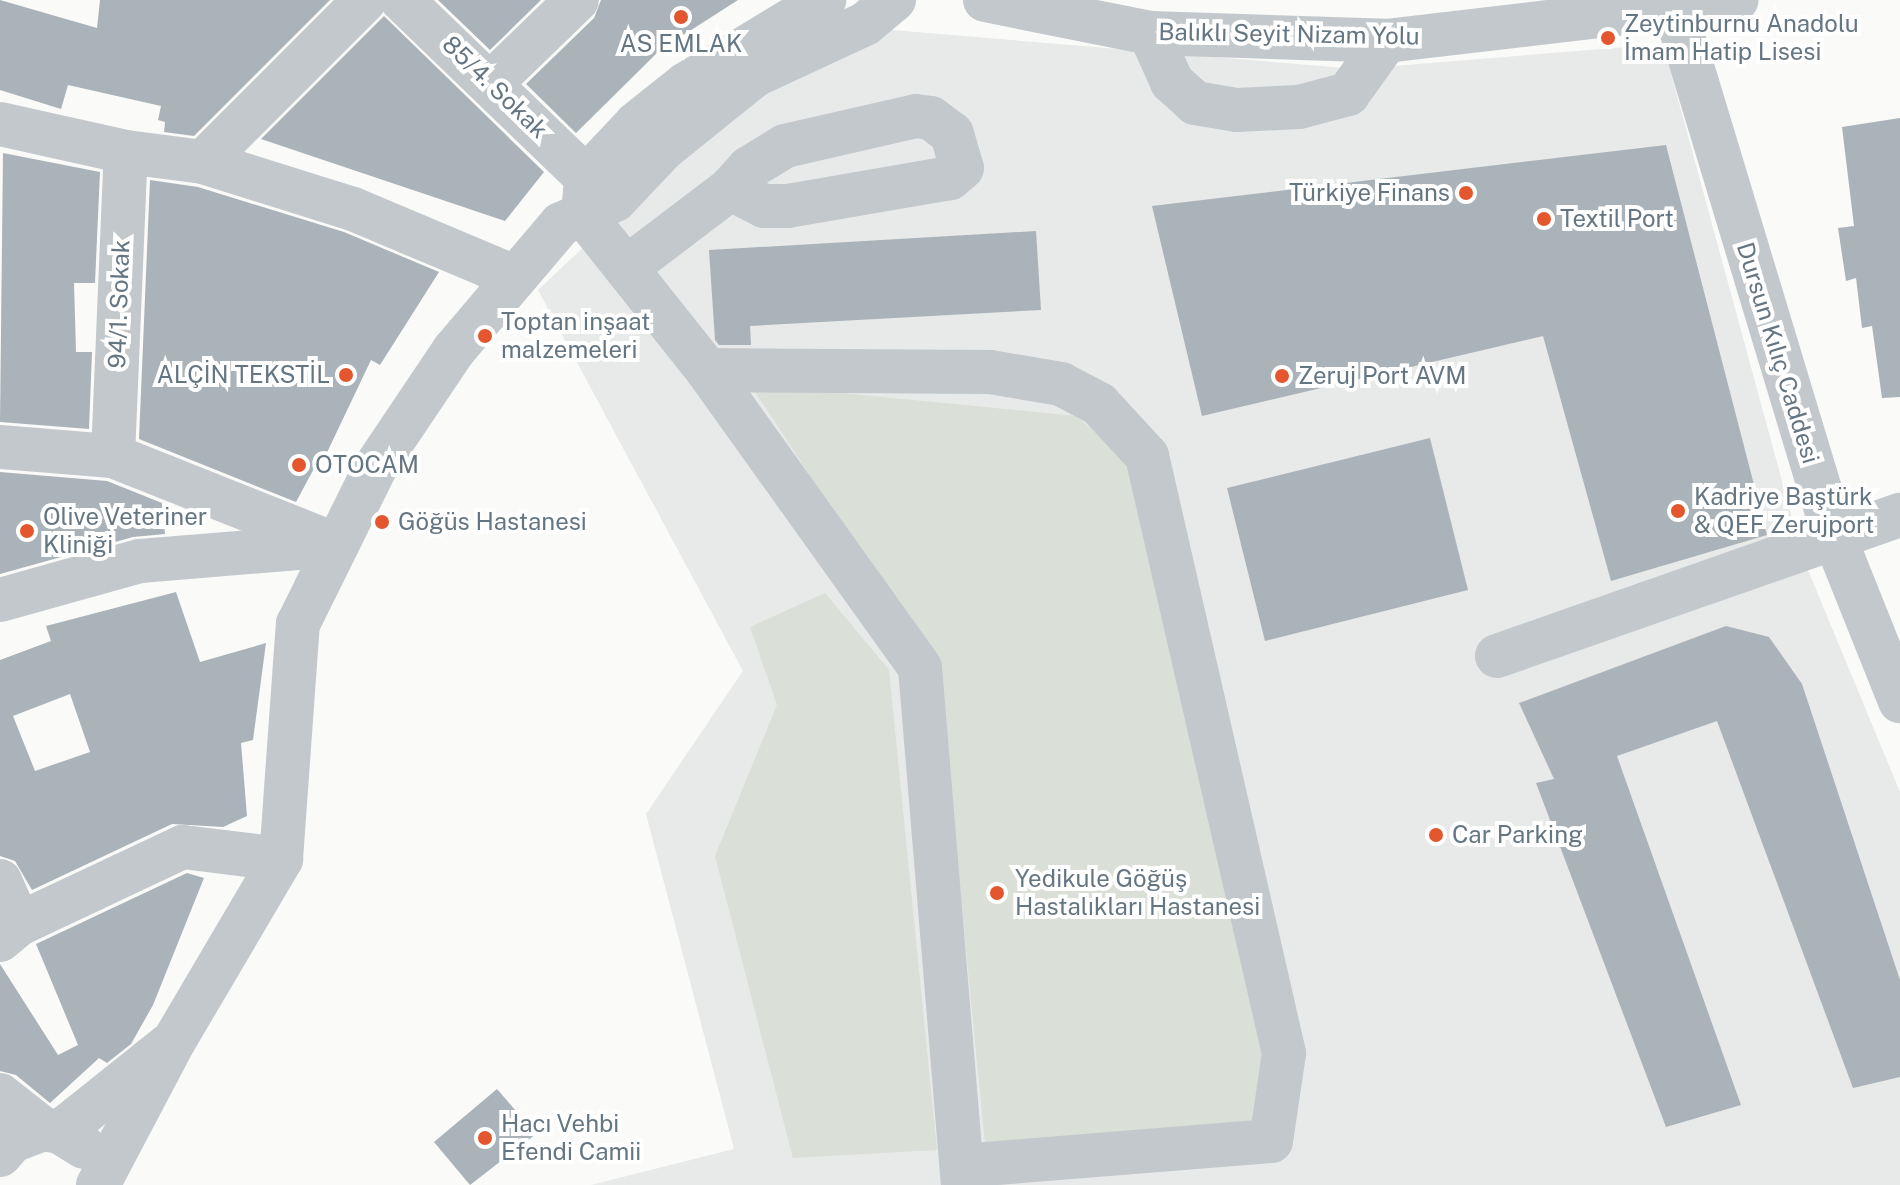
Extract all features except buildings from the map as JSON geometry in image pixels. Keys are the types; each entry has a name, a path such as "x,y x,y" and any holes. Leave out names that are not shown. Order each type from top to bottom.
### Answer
{"street":[{"path":"203,162 365,0"},
{"name":"85/4. Sokak","path":"402,0 492,82 584,195 626,268 707,370 920,668 963,1175"},
{"path":"492,82 577,0"},
{"path":"98,1185 174,1041 281,859 298,624 376,466 454,350 561,224 637,123 686,84 824,0"},
{"path":"584,195 615,200 663,149 755,75 865,24 894,0"},
{"name":"Balıklı Seyit Nizam Yolu","path":"985,0 1150,33 1218,19 1386,41 1673,4 1737,0"},
{"name":"Dursun Kılıç Caddesi","path":"1673,4 1834,536 1900,701"},
{"path":"1150,33 1172,82 1195,103 1237,110 1299,107 1348,94 1386,41"},
{"path":"0,124 126,152 203,162 353,209 515,277"},
{"name":"94/1. Sokak","path":"113,456 126,152"},
{"path":"626,268 730,189"},
{"path":"707,370 990,372 1061,384 1099,404 1147,456 1284,1053 1271,1141 963,1175"},
{"path":"0,447 113,456 337,545"},
{"path":"1497,656 1900,515"},
{"path":"0,600 140,561 337,545"},
{"path":"0,881 10,932 183,847 281,859"},
{"path":"0,1155 19,1137 51,1130 174,1041"},
{"path":"0,1095 88,1151 98,1185"}],"shaded area":[{"path":"892,30 1357,69 1663,44 1803,558 1900,792 1900,1185 591,1185 734,1149 646,814 743,671 538,290 733,106"},
{"path":"750,384 1076,416 1128,459 1262,1053 1251,1124 985,1144 939,673"},
{"path":"825,593 889,670 937,1150 793,1158 715,856 777,705 750,627"}],"place":[{"name":"AS EMLAK","path":"681,17"},
{"name":"Zeytinburnu Anadolu İmam Hatip Lisesi","path":"1608,38"},
{"name":"Türkiye Finans","path":"1466,193"},
{"name":"Textil Port","path":"1544,219"},
{"name":"Toptan inşaat malzemeleri","path":"485,336"},
{"name":"ALÇİN TEKSTİL","path":"346,375"},
{"name":"Zeruj Port AVM","path":"1282,376"},
{"name":"OTOCAM","path":"299,465"},
{"name":"Kadriye Baştürk & QEF Zerujport","path":"1678,511"},
{"name":"Göğüs Hastanesi","path":"382,522"},
{"name":"Olive Veteriner Kliniği","path":"27,531"},
{"name":"Car Parking","path":"1436,835"},
{"name":"Yedikule Göğüş Hastalıkları Hastanesi","path":"997,893"},
{"name":"Hacı Vehbi Efendi Camii","path":"485,1138"}]}
